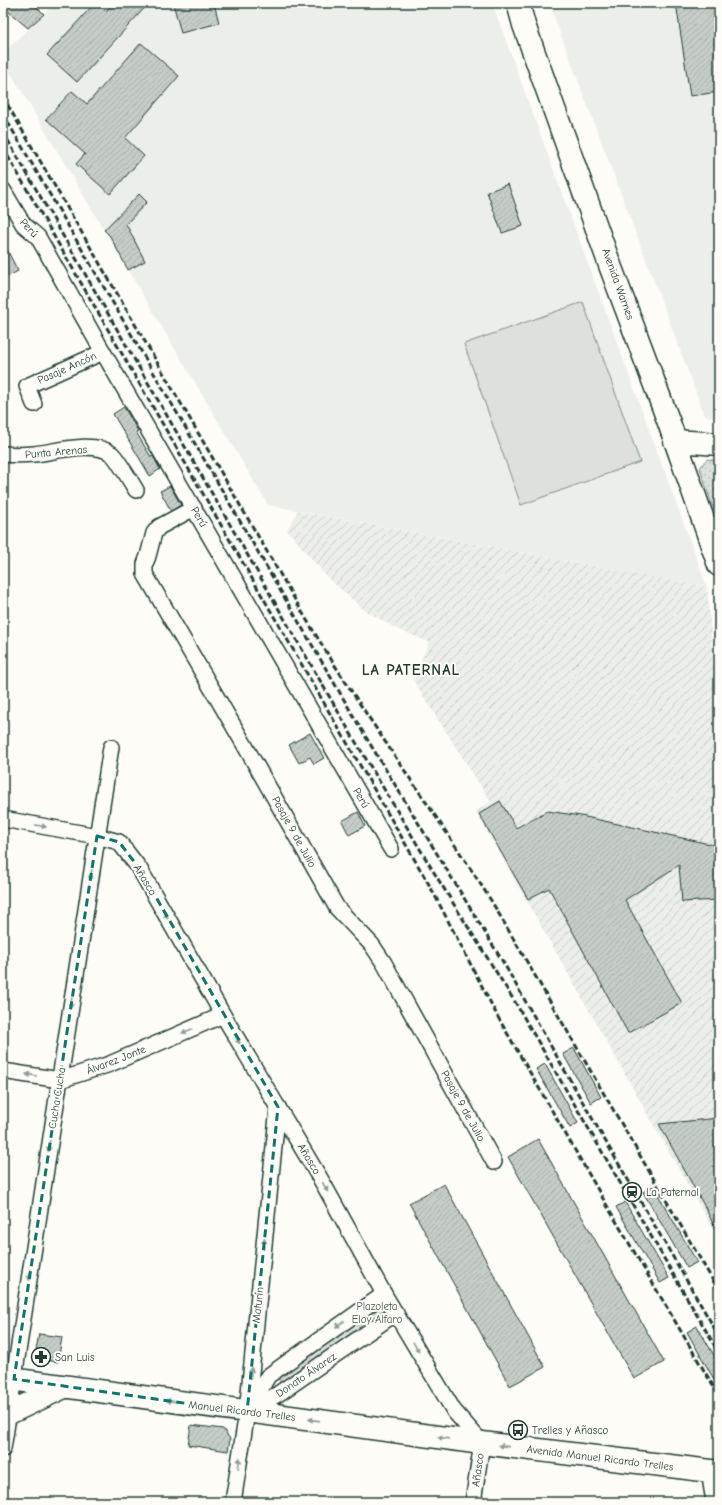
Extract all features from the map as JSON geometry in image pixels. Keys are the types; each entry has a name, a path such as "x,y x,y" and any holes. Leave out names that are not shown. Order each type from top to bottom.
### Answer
{"main road":[{"name":"Avenida Warnes","path":"518,3 524,25 719,565"},
{"path":"675,441 719,444"},
{"name":"Manuel Ricardo Trelles","path":"9,1378 64,1387 482,1443"},
{"path":"6,1415 64,1387"},
{"name":"Avenida Manuel Ricardo Trelles","path":"482,1443 714,1472"}],"street":[{"name":"Perú","path":"3,190 23,224 38,237 390,849"},
{"name":"Pasaje Ancón","path":"34,404 27,386 103,352"},
{"name":"Punta Arenas","path":"3,454 33,454 71,448 101,448 113,454 136,490"},
{"name":"Pasaje 9 de Julio","path":"194,508 160,527 154,533 145,564 145,574 337,908 372,945 384,963 494,1162"},
{"name":"Cucha Cucha","path":"3,1449 9,1378 60,1080 111,747"},
{"name":"Añasco","path":"3,819 97,836 119,842 139,868 223,1016 324,1185 384,1294 454,1411 482,1443 473,1502"},
{"name":"Álvarez Jonte","path":"3,1071 60,1080 110,1064 223,1016"},
{"name":"Maturín","path":"233,1502 247,1412 278,1107"},
{"name":"Donato Álvarez","path":"247,1412 268,1376 384,1294"},
{"name":"Donato Álvarez","path":"247,1412 278,1394 396,1313"},
{"path":"714,1472 714,1502"}],"highlighted area":[{"path":"97,836 119,842 139,868 278,1107 247,1412 14,1379"}],"shaded area":[{"path":"55,3 492,3 707,587 268,505 3,60 3,53"},
{"path":"549,3 719,3 719,418 705,416"},
{"path":"298,511 707,587 719,726 719,1240 476,811 491,802 413,680 429,642 397,629 363,609 328,578 287,530"}],"green space":[{"path":"583,302 640,462 521,505 464,344"},
{"path":"707,459 719,461 719,526 700,468"},
{"name":"Plazoleta Eloy Alfaro","path":"384,1294 396,1313 285,1385 280,1382 277,1375"}],"building":[{"path":"3,3 32,3 44,14 28,28 3,7"},
{"path":"95,3 106,11 114,3 149,3 77,82 47,55"},
{"path":"173,3 214,3 219,23 181,33"},
{"path":"676,3 719,3 719,92 690,96"},
{"path":"141,43 179,76 125,138 144,156 110,194 76,164 85,154 46,119 72,91 87,104"},
{"path":"508,184 523,226 502,233 487,192"},
{"path":"139,194 147,202 126,224 145,261 128,270 110,236 104,230"},
{"path":"3,242 18,271 3,279"},
{"path":"124,407 138,431 136,432 151,457 153,456 160,469 150,476 113,414"},
{"path":"170,486 181,505 171,511 160,491"},
{"path":"310,733 324,758 314,764 310,757 299,763 289,745"},
{"path":"500,801 516,828 547,811 581,816 719,846 719,900 682,902 679,865 625,900 682,1003 628,1033 549,888 528,899 479,814"},
{"path":"358,812 365,826 349,835 342,821"},
{"path":"574,1048 601,1097 591,1103 563,1054"},
{"path":"545,1064 578,1123 570,1128 536,1069"},
{"path":"719,1118 719,1236 706,1209 659,1124"},
{"path":"538,1139 664,1362 634,1379 508,1157"},
{"path":"444,1184 545,1367 510,1386 409,1203"},
{"path":"653,1186 697,1262 687,1268 643,1192"},
{"path":"625,1202 669,1278 660,1283 616,1207"},
{"path":"697,1326 719,1364 719,1388 687,1332"},
{"path":"39,1334 62,1337 58,1362 39,1359 35,1355"},
{"path":"191,1425 223,1429 230,1439 228,1451 188,1445"}],"railway":[{"path":"3,97 305,617 350,689 492,902 719,1291"},
{"path":"3,114 361,729 503,962 719,1336"},
{"path":"3,132 351,734 438,879 515,1002 719,1353"},
{"path":"3,148 431,888 499,1019 719,1396"}],"place":[{"name":"La Paternal","path":"632,1192"},
{"name":"San Luis","path":"41,1357"},
{"name":"Trelles y Añasco","path":"518,1430"}],"district":[{"name":"LA PATERNAL","path":"411,670"}]}
